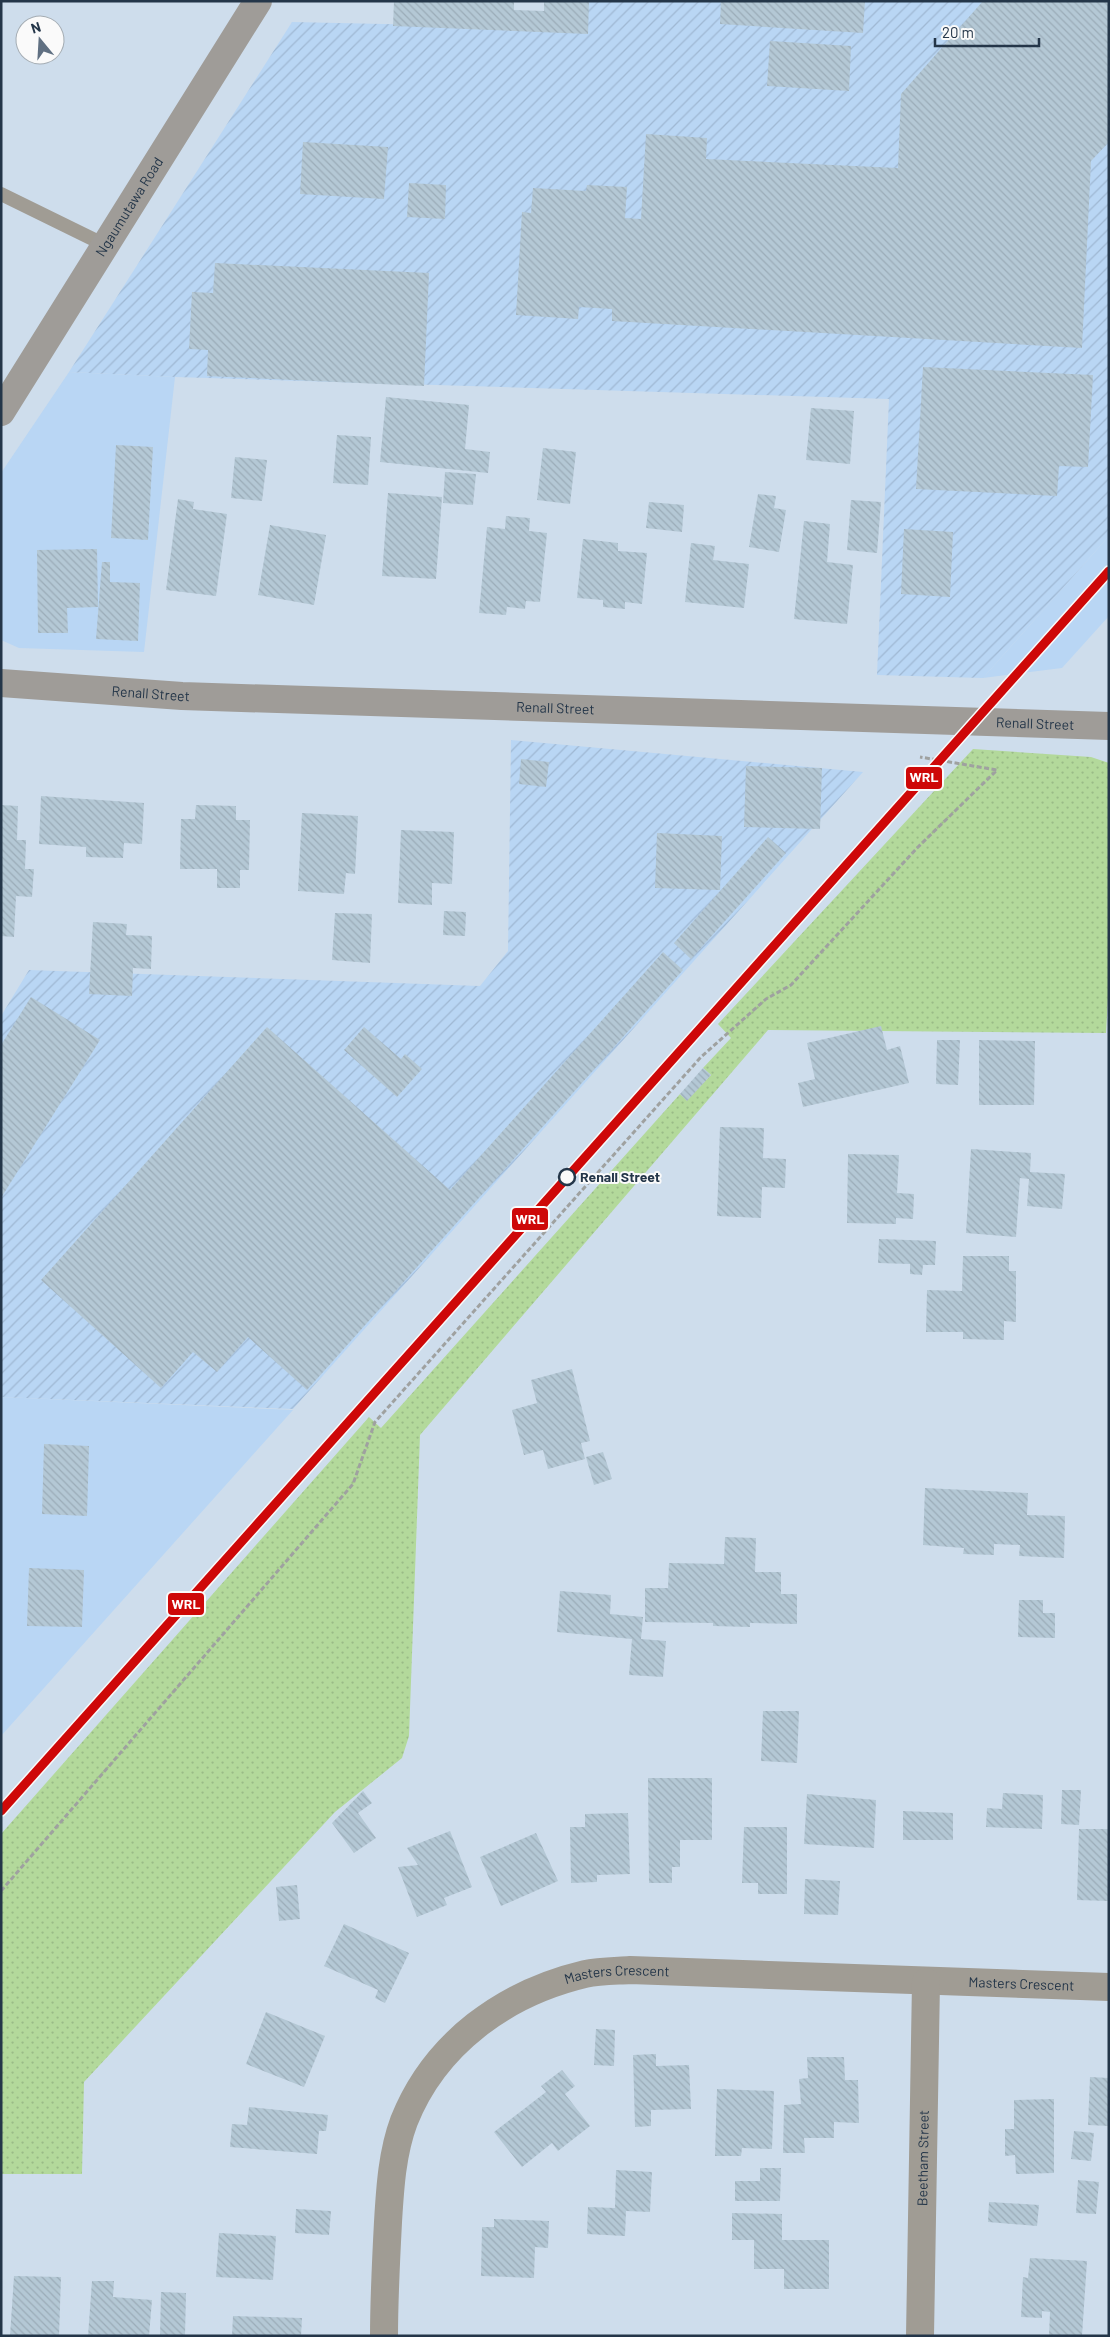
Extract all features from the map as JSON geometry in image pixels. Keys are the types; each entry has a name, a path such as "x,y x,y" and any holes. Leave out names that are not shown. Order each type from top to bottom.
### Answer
{"street":[{"name":"Ngaumutawa Road","path":"1,412 258,1"},
{"name":"Renall Street","path":"1,683 182,696 1109,726"},
{"name":"Masters Crescent","path":"384,2336 384,2288 391,2177 404,2122 428,2076 460,2037 500,2007 546,1985 587,1974 630,1970 1109,1987"},
{"name":"Beetham Street","path":"920,2336 926,1982"}],"lane":[{"path":"1,194 105,245"}],"path":[{"path":"1,1891 353,1484 376,1422 382,1415 701,1057 766,1000 791,985 917,848 997,770 920,757"}],"shaded area":[{"path":"589,1 1109,1 1109,536 983,678 877,675 889,399 175,377 69,372 292,22 571,28"},
{"path":"69,372 175,377 144,652 19,648 1,640 1,473"},
{"path":"1109,536 1109,616 1062,668 983,678"},
{"path":"511,740 863,772 293,1409 1,1397 1,1016 29,970 480,986 508,951"},
{"path":"1,1397 293,1410 1,1736"}],"green space":[{"path":"973,749 1091,757 1109,763 1109,980 1106,1033 768,1030 420,1435 409,1736 402,1758 335,1812 84,2082 82,2174 1,2174 1,1834 369,1417 381,1428 680,1094 687,1100 711,1075 703,1068 731,1038 718,1024"}],"building":[{"path":"394,1 514,1 514,10 544,11 544,1 589,1 588,34 393,26"},
{"path":"721,1 865,1 863,33 720,24"},
{"path":"983,1 1109,1 1109,142 1091,161 1082,348 612,321 612,309 579,307 578,319 516,315 522,212 531,213 533,188 586,191 587,185 627,187 625,218 641,219 646,134 707,138 706,159 898,168 901,94"},
{"path":"770,41 851,46 849,91 767,86"},
{"path":"303,142 388,147 384,199 300,194"},
{"path":"409,183 446,185 445,219 407,217"},
{"path":"215,263 429,273 424,386 207,376 208,350 189,349 192,292 213,293"},
{"path":"923,367 1093,375 1088,467 1059,466 1057,496 916,489"},
{"path":"386,397 469,405 465,449 490,452 488,473 380,462"},
{"path":"811,408 854,411 850,464 806,460"},
{"path":"337,435 371,437 368,485 333,483"},
{"path":"116,445 153,447 148,540 111,538"},
{"path":"543,448 576,452 570,504 537,500"},
{"path":"235,457 267,460 262,501 231,498"},
{"path":"445,472 476,474 473,505 443,503"},
{"path":"388,493 442,497 436,579 382,576"},
{"path":"758,494 776,496 774,508 786,510 779,552 749,547"},
{"path":"178,499 194,502 193,509 227,514 216,596 166,590"},
{"path":"851,500 881,502 877,553 847,550"},
{"path":"649,502 684,505 682,532 646,528"},
{"path":"506,516 530,518 529,531 547,533 540,602 526,601 525,609 507,607 506,615 479,613 487,527 505,529"},
{"path":"804,521 830,524 827,562 853,565 847,624 794,619"},
{"path":"270,525 326,535 314,605 258,595"},
{"path":"904,529 953,532 950,597 901,594"},
{"path":"583,539 618,543 618,551 647,553 642,604 625,602 625,609 603,607 603,600 577,598"},
{"path":"691,543 715,546 713,560 749,564 744,608 685,602"},
{"path":"97,549 98,607 67,608 68,633 38,633 37,550"},
{"path":"102,562 110,562 110,582 140,583 138,641 96,639"},
{"path":"521,759 549,762 546,787 519,784"},
{"path":"746,766 822,768 820,829 744,827"},
{"path":"41,796 144,803 142,844 124,843 123,858 86,857 86,847 39,844"},
{"path":"1,805 18,806 17,840 26,840 25,869 34,869 32,897 16,896 14,937 1,936"},
{"path":"196,805 236,806 236,820 250,820 249,870 240,870 240,888 217,888 217,869 180,869 181,819 195,819"},
{"path":"302,813 358,816 355,874 346,873 344,894 298,891"},
{"path":"401,830 454,832 452,884 432,883 432,905 398,903"},
{"path":"657,833 722,836 720,890 655,888"},
{"path":"768,837 786,853 691,959 674,943"},
{"path":"444,911 466,912 465,936 443,935"},
{"path":"335,913 372,914 370,963 332,960"},
{"path":"93,922 127,924 126,935 152,936 151,969 133,968 132,996 89,994"},
{"path":"663,952 683,970 307,1390 248,1337 217,1372 193,1352 161,1388 41,1280 267,1027 450,1190"},
{"path":"31,997 100,1040 1,1198 1,1045"},
{"path":"881,1026 887,1050 900,1046 909,1083 803,1107 798,1083 815,1079 807,1043"},
{"path":"364,1027 401,1059 405,1054 422,1069 397,1097 344,1050"},
{"path":"937,1040 960,1040 958,1085 936,1084"},
{"path":"979,1040 1035,1041 1034,1105 979,1105"},
{"path":"703,1068 711,1075 687,1101 680,1094"},
{"path":"720,1127 764,1128 763,1158 786,1159 785,1188 762,1187 761,1218 717,1216"},
{"path":"971,1149 1031,1153 1030,1172 1065,1174 1062,1209 1027,1206 1029,1179 1020,1178 1016,1237 966,1233"},
{"path":"848,1154 899,1155 897,1193 914,1194 913,1219 896,1218 896,1224 847,1223"},
{"path":"879,1239 936,1241 935,1265 923,1265 922,1275 910,1274 910,1264 878,1263"},
{"path":"963,1256 1009,1256 1009,1271 1016,1271 1016,1322 1004,1321 1004,1340 963,1339 963,1332 926,1332 927,1290 962,1291"},
{"path":"572,1369 590,1441 581,1443 585,1459 548,1469 543,1450 524,1455 512,1410 537,1403 531,1380"},
{"path":"44,1444 89,1446 87,1516 42,1514"},
{"path":"603,1452 612,1479 594,1485 586,1457"},
{"path":"925,1488 1028,1493 1027,1515 1065,1516 1064,1558 1019,1556 1020,1545 994,1544 994,1555 963,1554 964,1548 923,1545"},
{"path":"725,1537 756,1538 755,1572 781,1572 781,1594 797,1594 797,1624 750,1623 750,1627 713,1626 713,1623 645,1622 645,1588 668,1588 669,1563 724,1564"},
{"path":"29,1568 84,1570 82,1627 27,1626"},
{"path":"560,1591 611,1595 610,1614 643,1617 641,1639 666,1641 663,1677 629,1675 632,1639 557,1632"},
{"path":"1019,1600 1043,1600 1043,1613 1055,1613 1055,1638 1018,1637"},
{"path":"763,1711 799,1711 797,1763 761,1761"},
{"path":"648,1778 712,1778 712,1840 680,1840 680,1867 672,1867 672,1883 649,1883"},
{"path":"1062,1790 1081,1790 1079,1825 1061,1824"},
{"path":"363,1791 372,1803 358,1813 376,1838 354,1853 332,1823"},
{"path":"1003,1793 1043,1795 1042,1829 986,1827 987,1808 1002,1809"},
{"path":"807,1794 876,1800 874,1848 804,1844"},
{"path":"903,1811 953,1813 953,1840 903,1840"},
{"path":"628,1813 630,1874 597,1875 597,1882 571,1883 570,1827 585,1827 585,1814"},
{"path":"744,1827 787,1827 787,1894 758,1894 758,1883 742,1883"},
{"path":"1079,1829 1109,1829 1109,1901 1077,1900"},
{"path":"450,1831 472,1887 444,1898 447,1905 417,1917 398,1867 418,1865 407,1848"},
{"path":"536,1833 558,1881 501,1906 480,1857"},
{"path":"805,1879 840,1881 838,1915 804,1914"},
{"path":"297,1885 300,1919 279,1921 276,1887"},
{"path":"344,1924 409,1953 385,2003 375,1998 378,1990 324,1966"},
{"path":"266,2012 325,2036 304,2087 246,2064"},
{"path":"596,2029 615,2030 614,2066 594,2065"},
{"path":"656,2054 656,2066 689,2065 691,2109 651,2110 651,2126 635,2127 633,2055"},
{"path":"807,2057 844,2057 845,2080 858,2080 859,2123 834,2122 834,2138 804,2138 805,2153 783,2153 784,2105 801,2104 799,2079 808,2078"},
{"path":"562,2070 575,2086 565,2094 590,2126 558,2151 552,2143 522,2167 494,2132 546,2092 541,2086"},
{"path":"1090,2077 1109,2078 1109,2126 1088,2125"},
{"path":"717,2089 774,2091 772,2149 742,2148 741,2156 715,2156"},
{"path":"1054,2099 1054,2173 1016,2174 1015,2155 1005,2156 1005,2129 1014,2129 1014,2100"},
{"path":"249,2107 328,2115 326,2131 319,2131 317,2154 230,2147 232,2124 247,2125"},
{"path":"1074,2131 1094,2133 1091,2161 1071,2159"},
{"path":"760,2168 781,2168 780,2201 735,2201 735,2181 760,2181"},
{"path":"616,2170 652,2172 650,2212 626,2211 625,2236 587,2234 588,2207 615,2208"},
{"path":"1078,2180 1099,2182 1096,2214 1076,2213"},
{"path":"989,2202 1039,2205 1037,2226 988,2222"},
{"path":"296,2209 331,2211 329,2235 295,2233"},
{"path":"732,2213 782,2214 782,2240 829,2240 829,2289 784,2289 784,2269 754,2269 754,2240 732,2240"},
{"path":"494,2219 549,2221 548,2248 535,2247 534,2278 481,2276 482,2227 494,2227"},
{"path":"219,2233 276,2236 273,2280 216,2277"},
{"path":"1030,2258 1087,2261 1082,2336 1049,2336 1050,2312 1042,2311 1042,2318 1021,2317 1023,2277 1028,2278"},
{"path":"14,2276 61,2277 59,2336 10,2336"},
{"path":"92,2281 114,2281 113,2297 152,2300 149,2336 88,2336"},
{"path":"161,2292 186,2293 185,2336 160,2336"},
{"path":"233,2316 302,2318 301,2336 232,2336"}],"transit line":[{"name":"WRL","path":"1,1811 1109,571"}],"place":[{"name":"Renall Street","path":"567,1177"}]}
